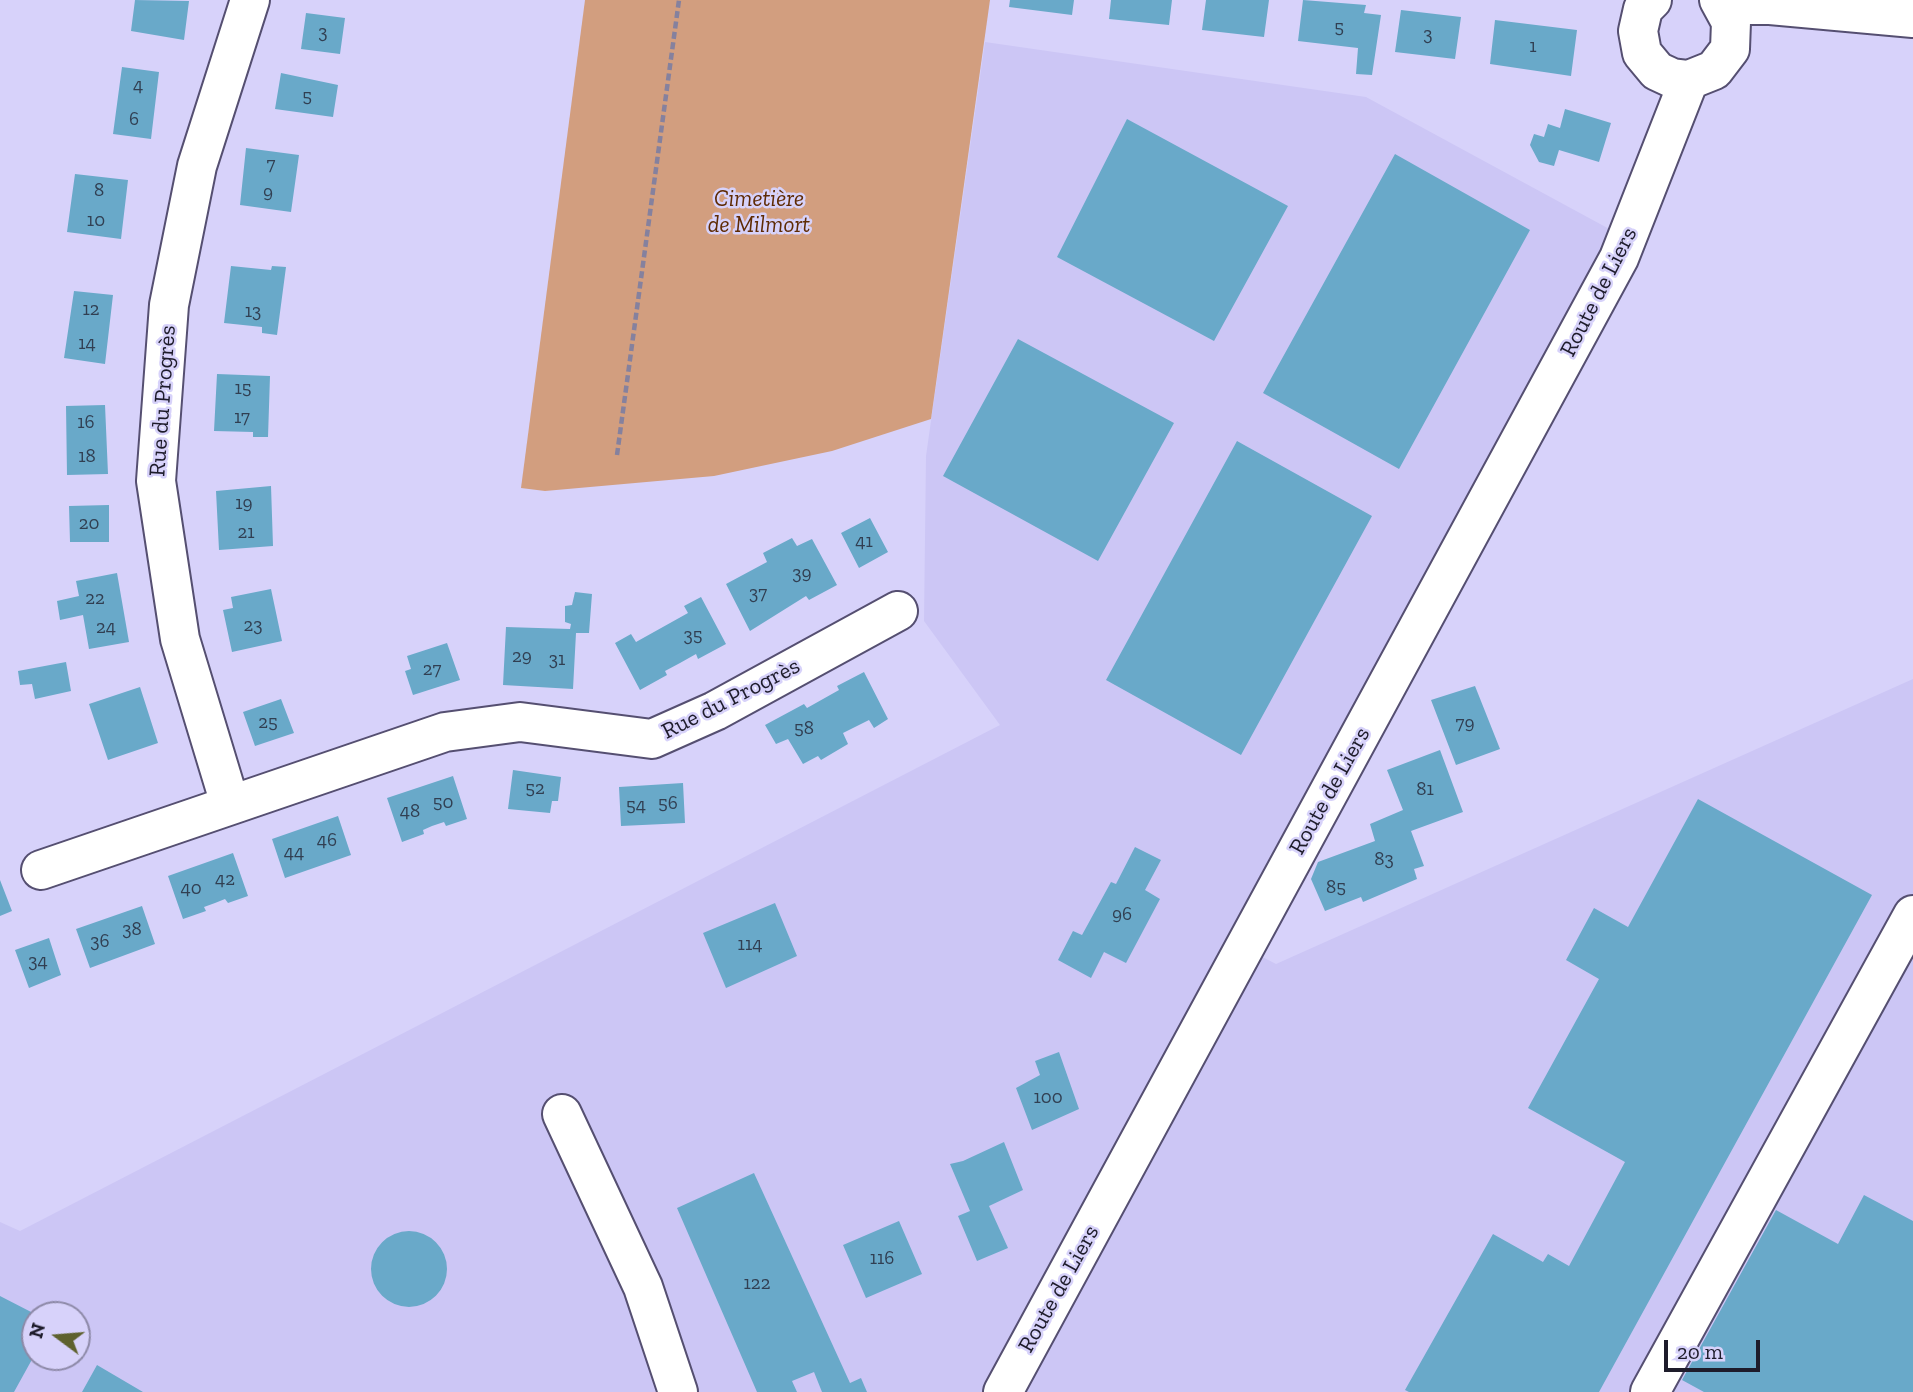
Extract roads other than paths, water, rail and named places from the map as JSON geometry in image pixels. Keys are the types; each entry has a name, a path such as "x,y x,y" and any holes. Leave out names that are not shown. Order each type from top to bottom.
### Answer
{"street":[{"name":"Rue du Progrès","path":"230,804 180,639 156,481 169,305 197,166 250,0"},
{"path":"1645,3 1638,31 1642,53 1673,75 1714,69 1730,49 1732,8 1913,18"},
{"name":"Route de Liers","path":"1003,1392 1619,258 1648,186 1657,124 1673,75"},
{"name":"Rue du Progrès","path":"41,870 445,732 520,722 652,739 715,710 898,611"},
{"path":"1650,1392 1913,915"},
{"path":"562,1114 643,1287 678,1392"}],"park label":[{"name":"Cimetière de Milmort","path":"759,212"}]}
